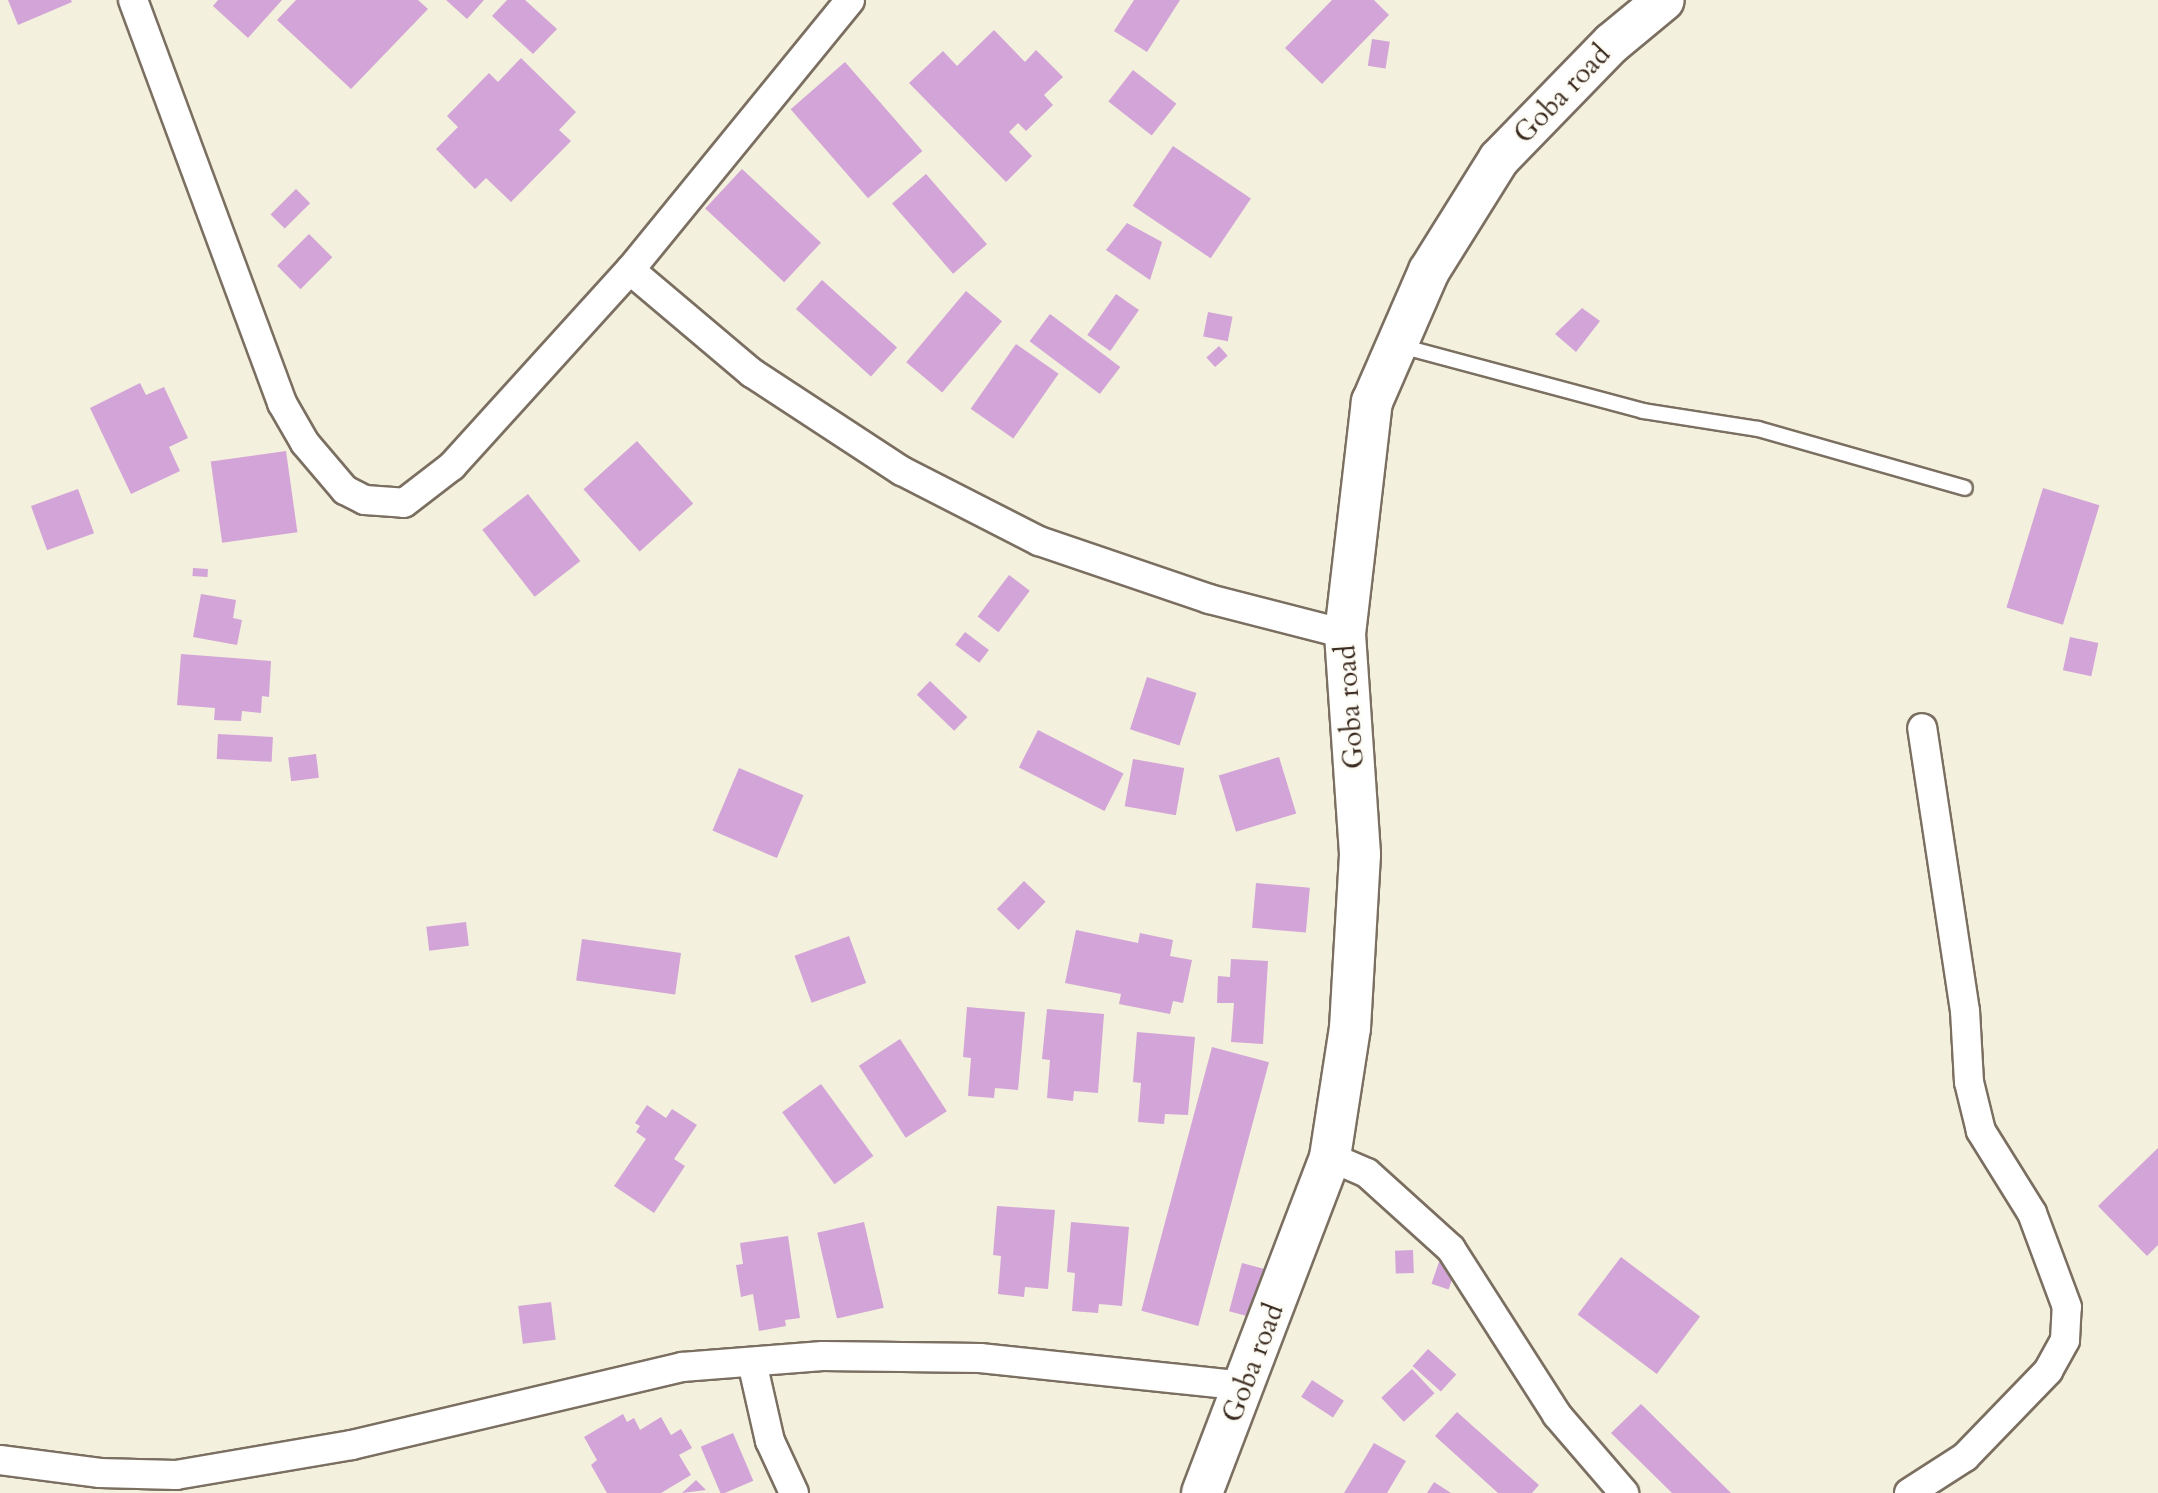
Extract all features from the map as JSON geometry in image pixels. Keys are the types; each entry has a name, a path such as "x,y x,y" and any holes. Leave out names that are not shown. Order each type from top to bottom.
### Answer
{"street":[{"path":"133,0 276,391 305,443 345,490 365,500 404,503 433,482 630,270 850,0"},
{"name":"Goba road","path":"1202,1493 1330,1157 1350,1028 1360,854 1345,634 1372,402 1429,271 1499,159 1612,43 1664,0"},
{"path":"630,270 752,373 902,471 1039,541 1209,599 1345,634"},
{"path":"1909,1493 1965,1457 2048,1371 2065,1340 2067,1307 2032,1213 1981,1131 1969,1082 1965,1011 1922,728"},
{"path":"1330,1157 1367,1173 1451,1249 1557,1415 1624,1493"},
{"path":"0,1460 100,1473 176,1475 352,1445 682,1367 752,1362 874,1355 980,1358 1245,1386"},
{"path":"752,1362 770,1441 794,1493"}],"lane":[{"path":"1396,345 1643,411 1758,429 1965,488"}],"building":[{"path":"8,0 71,0 72,2 18,25"},
{"path":"218,0 282,0 248,38 213,6"},
{"path":"296,0 418,0 428,9 351,89 277,20"},
{"path":"446,0 484,0 467,19"},
{"path":"507,0 525,0 557,29 533,54 492,16"},
{"path":"1134,0 1180,0 1147,52 1114,31"},
{"path":"1332,0 1374,0 1389,15 1322,84 1285,48"},
{"path":"994,30 1025,62 1036,50 1063,77 1044,95 1053,105 1026,131 1018,123 1009,132 1032,156 1006,182 909,83 943,51 957,66"},
{"path":"1372,39 1390,42 1386,68 1368,66"},
{"path":"521,58 576,112 559,130 571,141 511,202 486,178 475,189 436,149 458,127 447,116 489,73 498,82"},
{"path":"845,62 922,151 868,198 791,109"},
{"path":"1133,70 1176,104 1152,135 1108,102"},
{"path":"1173,146 1251,199 1211,258 1133,206"},
{"path":"742,169 821,243 784,282 705,208"},
{"path":"926,174 987,244 953,274 892,204"},
{"path":"296,189 310,203 285,229 271,214"},
{"path":"1127,223 1162,242 1150,280 1106,250"},
{"path":"309,234 332,257 301,289 277,266"},
{"path":"822,280 897,348 871,377 796,309"},
{"path":"966,291 1002,321 942,392 906,362"},
{"path":"1116,294 1139,310 1110,351 1087,335"},
{"path":"1582,308 1600,321 1576,352 1555,334"},
{"path":"1208,312 1233,317 1228,341 1203,337"},
{"path":"1050,314 1120,367 1100,394 1030,341"},
{"path":"1016,344 1059,374 1013,439 971,409"},
{"path":"1219,346 1228,356 1215,367 1206,357"},
{"path":"140,383 146,395 164,387 188,438 169,447 180,471 131,494 90,408"},
{"path":"637,441 693,503 640,552 583,489"},
{"path":"286,451 297,532 222,543 211,462"},
{"path":"2043,488 2099,505 2063,625 2006,608"},
{"path":"78,489 94,533 47,550 31,506"},
{"path":"528,494 580,561 535,597 482,530"},
{"path":"193,568 208,569 207,577 192,576"},
{"path":"1009,575 1030,591 998,632 978,617"},
{"path":"201,594 236,600 233,618 242,620 237,645 193,637"},
{"path":"965,632 989,650 979,663 955,645"},
{"path":"2070,637 2098,643 2091,676 2063,670"},
{"path":"181,654 271,661 269,697 262,696 261,713 242,711 241,721 214,720 215,708 177,705"},
{"path":"1147,677 1196,693 1179,745 1130,729"},
{"path":"930,681 967,717 954,731 917,695"},
{"path":"1038,730 1124,774 1104,811 1019,767"},
{"path":"218,734 273,737 272,762 217,759"},
{"path":"316,754 319,778 291,781 288,757"},
{"path":"1279,757 1296,813 1236,832 1219,775"},
{"path":"1133,759 1184,768 1176,815 1125,806"},
{"path":"739,768 803,795 777,858 712,831"},
{"path":"1024,881 1046,902 1018,930 997,909"},
{"path":"1256,883 1310,888 1306,933 1252,928"},
{"path":"466,922 469,946 429,951 426,927"},
{"path":"1076,930 1138,943 1140,933 1173,940 1170,956 1192,960 1183,1003 1173,1001 1170,1014 1119,1004 1121,994 1065,983"},
{"path":"849,936 866,983 812,1003 794,956"},
{"path":"582,939 681,953 675,995 576,981"},
{"path":"1231,959 1268,961 1263,1044 1231,1042 1234,1003 1217,1003 1218,976 1230,977"},
{"path":"967,1007 1025,1012 1018,1090 995,1088 994,1098 968,1096 971,1058 963,1057"},
{"path":"1047,1009 1104,1014 1098,1093 1074,1091 1073,1101 1047,1098 1050,1060 1042,1059"},
{"path":"1137,1032 1195,1037 1188,1115 1165,1114 1164,1124 1138,1122 1141,1083 1133,1082"},
{"path":"900,1039 947,1111 906,1138 859,1066"},
{"path":"1212,1047 1269,1062 1198,1326 1141,1311"},
{"path":"821,1084 873,1156 834,1184 782,1112"},
{"path":"647,1105 666,1118 672,1109 697,1125 674,1159 685,1166 654,1213 614,1186 646,1139 636,1132 640,1126 635,1123"},
{"path":"2158,1148 2158,1245 2147,1256 2098,1206"},
{"path":"997,1206 1055,1210 1048,1289 1025,1287 1024,1297 998,1294 1001,1256 993,1255"},
{"path":"864,1222 884,1308 837,1319 817,1233"},
{"path":"1071,1222 1129,1227 1122,1306 1099,1304 1098,1313 1072,1311 1075,1273 1067,1272"},
{"path":"788,1236 800,1318 785,1320 786,1326 759,1331 753,1294 741,1297 736,1265 743,1264 740,1243"},
{"path":"1413,1250 1414,1273 1396,1274 1395,1251"},
{"path":"1621,1257 1700,1317 1657,1374 1578,1315"},
{"path":"1439,1262 1456,1268 1449,1290 1432,1284"},
{"path":"1242,1263 1268,1270 1255,1318 1229,1311"},
{"path":"551,1302 556,1340 523,1344 518,1306"},
{"path":"1428,1349 1456,1374 1441,1392 1413,1366"},
{"path":"1412,1369 1435,1393 1404,1422 1381,1398"},
{"path":"1312,1380 1344,1401 1333,1417 1301,1397"},
{"path":"1641,1404 1731,1493 1672,1493 1611,1433"},
{"path":"1457,1412 1539,1485 1532,1493 1498,1493 1435,1436"},
{"path":"623,1414 627,1422 634,1418 640,1430 661,1417 671,1435 681,1429 692,1448 679,1455 691,1475 661,1493 607,1493 591,1465 597,1460 584,1437"},
{"path":"733,1433 753,1481 720,1493 701,1447"},
{"path":"1374,1443 1406,1461 1387,1493 1344,1493"},
{"path":"696,1480 706,1490 682,1493"},
{"path":"1434,1482 1451,1493 1427,1493"}]}
